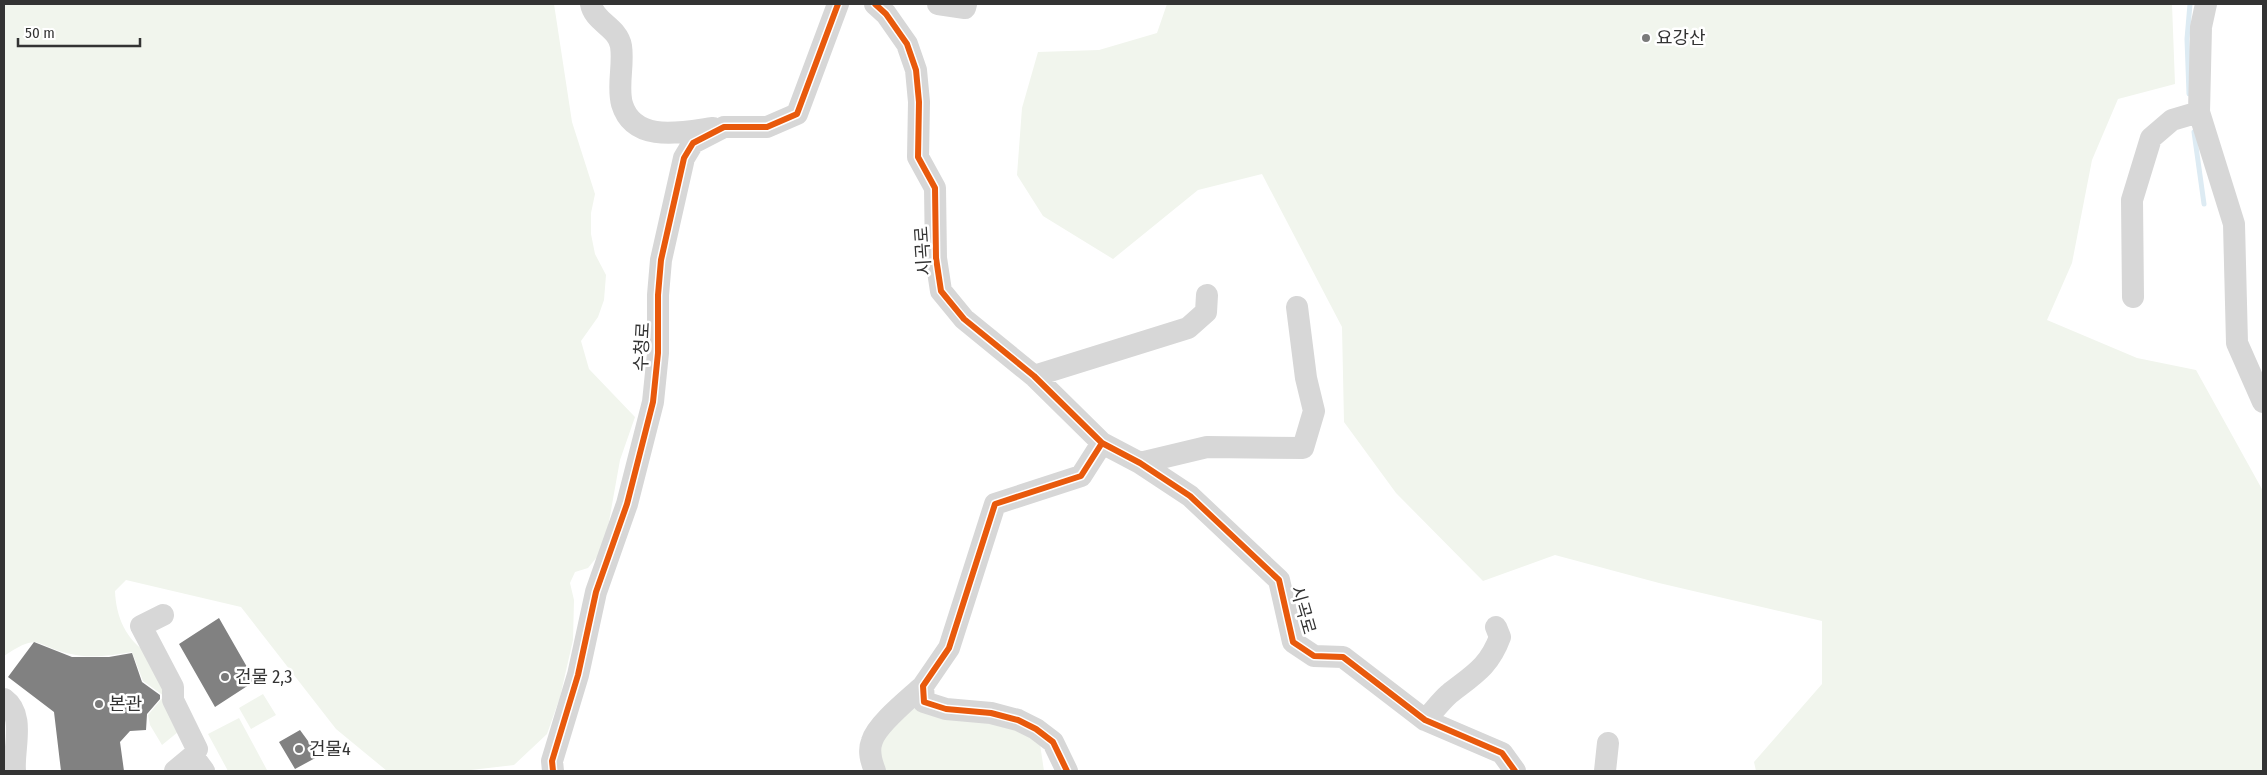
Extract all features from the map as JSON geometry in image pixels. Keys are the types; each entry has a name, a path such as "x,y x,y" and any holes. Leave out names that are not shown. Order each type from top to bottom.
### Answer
{"street":[{"name":"수청로","path":"591,4 603,22 616,33 621,46 622,104 631,121 647,131 668,134 724,127 768,127 797,114 838,4"},
{"name":"시곡로","path":"875,4 886,14 908,44 916,70 919,102 918,157 935,188 936,258 941,291 964,320 1034,376 1102,443 1140,463 1190,496 1279,580 1293,642 1314,656 1344,658 1425,720 1502,753 1515,771"},
{"path":"938,4 964,8 966,4"},
{"path":"2206,4 2201,27 2197,112 2234,224 2237,343 2263,402"},
{"path":"2133,297 2132,200 2151,138 2172,120 2197,112"},
{"name":"수청로","path":"553,771 552,761 578,675 596,592 627,504 652,402 658,353 658,295 661,260 684,158 693,144 724,127"},
{"path":"1034,376 1188,328 1206,312 1207,295"},
{"path":"1140,463 1207,447 1303,448 1314,411 1306,378 1297,307"},
{"path":"875,771 870,755 872,738 880,727 923,686 949,648 996,504 1081,476 1102,443"},
{"path":"163,616 141,626 173,688 173,700 195,741 199,764 175,771"},
{"path":"1425,720 1448,695 1470,680 1494,655 1500,637 1496,627"},
{"path":"923,686 924,702 946,709 991,713 1018,720 1036,729 1053,742 1067,771"},
{"path":"4,699 11,705 17,719 15,771"},
{"path":"1605,771 1608,743"}],"shaded area":[{"path":"4,4 554,4 572,122 595,194 591,213 591,234 595,254 606,275 604,300 598,317 581,341 589,369 635,417 620,460 608,527 601,552 588,568 575,572 570,583 574,600 573,640 560,697 547,734 514,765 462,771 387,771 336,729 241,607 126,580 115,591 120,619 128,635 149,654 178,732 162,745 150,725 148,715 164,696 143,681 132,652 86,656 59,651 32,642 16,648 4,656"},
{"path":"1167,4 2172,4 2175,84 2118,99 2092,160 2072,263 2047,320 2137,358 2196,370 2263,491 2263,771 1756,771 1754,762 1822,684 1822,621 1659,583 1555,555 1483,581 1396,493 1344,422 1342,327 1262,174 1198,190 1113,259 1043,216 1017,175 1022,108 1038,52 1099,50 1157,33"},
{"path":"263,694 276,715 251,729 239,708"},
{"path":"915,708 1017,726 1040,744 1044,771 883,771 878,759 881,735"},
{"path":"239,718 267,770 228,771 208,734"}],"building":[{"path":"219,618 255,681 215,707 179,644"},
{"name":"본관","path":"34,642 72,657 109,657 132,653 142,682 160,695 160,699 147,714 146,730 130,731 120,742 124,771 61,771 54,712 8,677"},
{"name":"건물4","path":"300,730 319,756 295,769 279,742"}],"waterway":[{"path":"2189,94 2187,39 2190,4"},
{"path":"2194,132 2204,204"}],"cycle path":[{"path":"553,771 552,761 578,675 596,592 627,504 653,402 658,353 658,295 661,260 684,158 693,143 724,127 767,127 797,114 838,4"},
{"path":"875,4 886,14 907,44 916,70 919,102 918,157 935,188 936,258 941,291 964,319 1034,376 1102,443 1140,463 1190,496 1279,580 1293,642 1314,656 1343,657 1425,720 1502,753 1515,771"},
{"path":"1067,771 1053,742 1036,729 1018,720 991,713 946,709 924,702 923,686 949,648 995,504 1081,476 1102,443"}],"place":[{"name":"요강산","path":"1646,38"},
{"name":"건물 2,3","path":"225,677"},
{"name":"본관","path":"99,704"},
{"name":"건물4","path":"299,749"}]}
